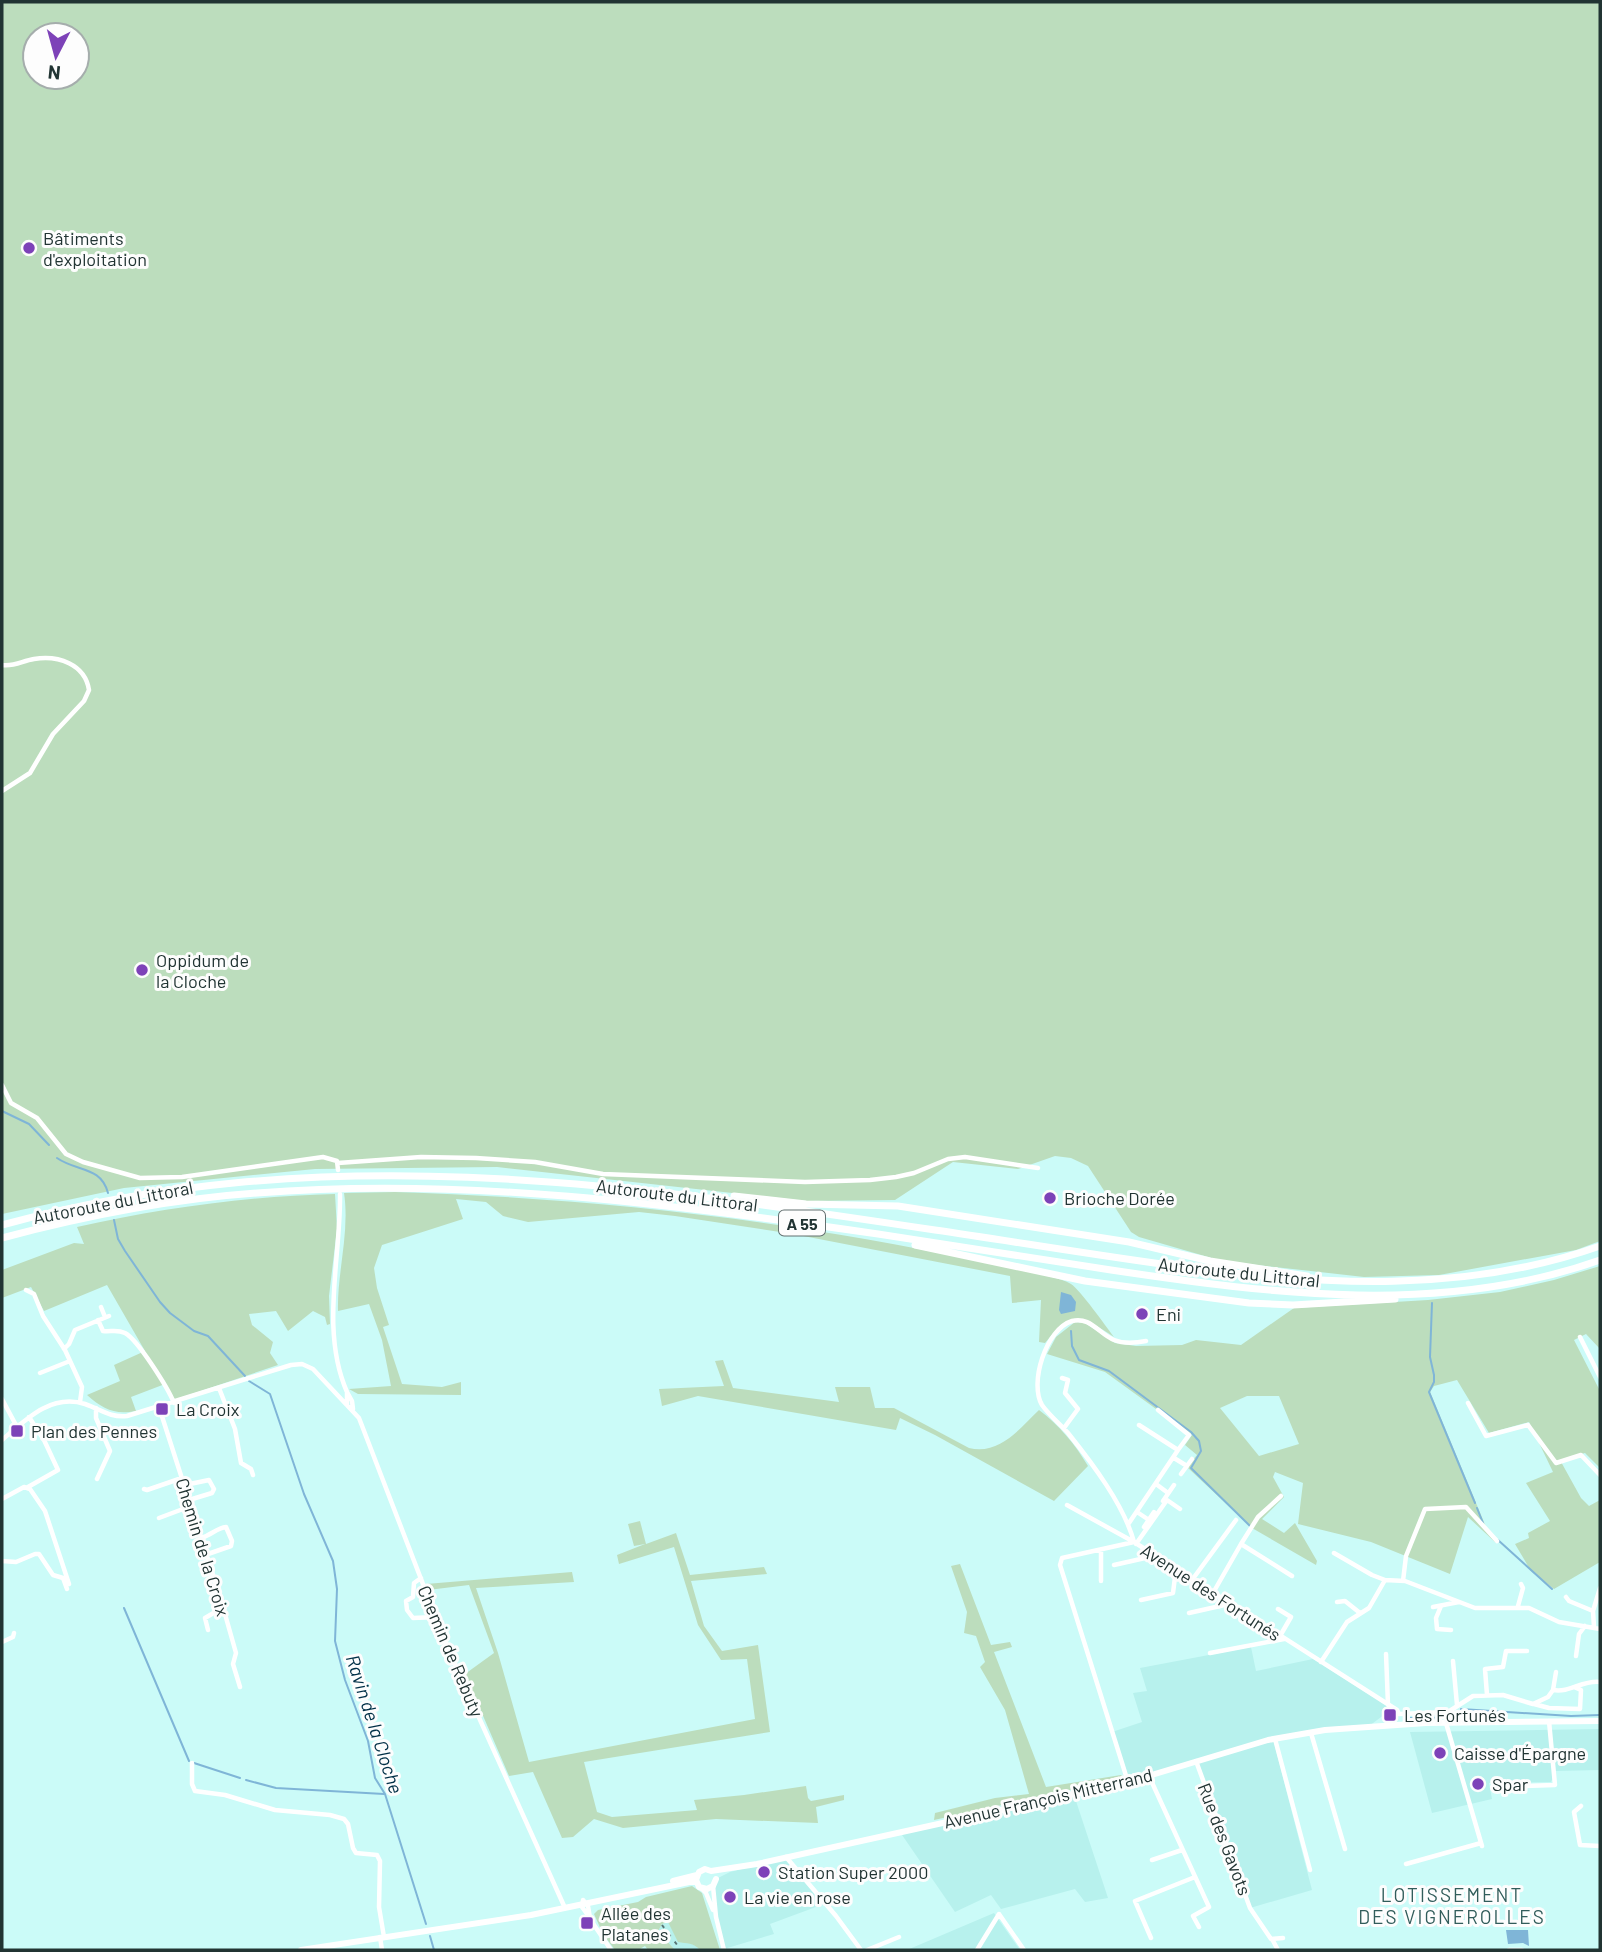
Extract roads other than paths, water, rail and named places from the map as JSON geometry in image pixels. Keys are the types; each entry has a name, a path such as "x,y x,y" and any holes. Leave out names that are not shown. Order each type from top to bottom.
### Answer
{"highway":[{"name":"Autoroute du Littoral","path":"2,1225 118,1198 252,1180 342,1175 429,1175 516,1178 638,1188 1297,1280 1367,1282 1440,1279 1497,1272 1600,1246"},
{"name":"Autoroute du Littoral","path":"2,1238 77,1220 169,1203 254,1193 341,1188 428,1188 638,1202 1175,1279 1320,1294 1394,1295 1447,1292 1522,1282 1600,1260"},
{"path":"638,1188 806,1204 898,1206 1129,1242 1230,1265 1367,1282"},
{"path":"791,1222 939,1249 1085,1282 1249,1303 1293,1305 1421,1298 1477,1292 1522,1282"}],"main road":[{"name":"Avenue François Mitterrand","path":"757,1864 1128,1782 1195,1760 1311,1733 1446,1723 1598,1721"},
{"path":"301,1950 501,1919 698,1882 707,1889 714,1883 757,1864"},
{"path":"698,1882 701,1870 757,1864"},
{"path":"711,1871 714,1883"}],"street":[{"path":"2,665 18,665 34,659 62,661 83,671 89,690 84,701 53,734 30,773 2,791"},
{"path":"2,1085 11,1103 37,1118 66,1154 83,1162 150,1179 323,1157 338,1166 421,1157 476,1158 525,1161 603,1174 805,1182 896,1177 965,1157 1038,1168"},
{"name":"Chemin de Rebuty","path":"340,1194 341,1216 332,1313 341,1376 352,1401 352,1410 359,1420 477,1716 564,1906"},
{"path":"26,1290 34,1294 43,1316 64,1349 82,1387 80,1402"},
{"path":"64,1349 74,1331 107,1316 101,1307"},
{"path":"98,1320 103,1331 122,1332 138,1344 174,1403"},
{"path":"1135,1543 1129,1523 1083,1452 1041,1403 1038,1383 1042,1356 1056,1333 1067,1323 1079,1320 1088,1322 1113,1340 1126,1343 1146,1341"},
{"path":"1580,1337 1600,1377"},
{"path":"40,1373 70,1362"},
{"path":"2,1440 29,1417 56,1403 80,1402 122,1417 302,1364 315,1370 352,1410"},
{"path":"1062,1378 1068,1380 1065,1393 1078,1409 1064,1429"},
{"path":"219,1388 235,1429 241,1461 251,1469 253,1475"},
{"name":"Chemin de Rebuty","path":"347,1392 347,1405"},
{"path":"2,1399 17,1427"},
{"path":"1468,1403 1486,1436 1528,1425 1556,1463 1581,1455 1600,1475"},
{"name":"Chemin de la Croix","path":"159,1407 236,1653 233,1664 240,1687"},
{"path":"96,1408 96,1418 110,1451 96,1479"},
{"path":"1129,1523 1189,1435 1158,1410"},
{"path":"2,1499 58,1470 44,1440 29,1417"},
{"path":"1139,1424 1178,1450"},
{"path":"1174,1458 1187,1466"},
{"path":"1181,1474 1192,1459"},
{"path":"144,1489 182,1478"},
{"path":"159,1518 212,1493 214,1489 209,1480 184,1485"},
{"path":"1156,1484 1168,1493"},
{"path":"1163,1501 1174,1485"},
{"path":"2,1561 16,1562 39,1554 53,1575 63,1578 68,1586 45,1511 28,1487"},
{"path":"1213,1593 1258,1517 1281,1496"},
{"path":"1135,1543 1167,1500 1180,1509"},
{"path":"1068,1506 1135,1543"},
{"path":"1403,1581 1406,1556 1425,1509 1466,1507 1497,1541"},
{"path":"1137,1512 1149,1520"},
{"path":"1144,1527 1154,1513"},
{"path":"1192,1580 1236,1520"},
{"path":"201,1538 226,1527 232,1542 231,1546 205,1555"},
{"name":"Avenue des Fortunés","path":"1128,1782 1059,1565 1062,1558 1135,1543 1388,1704 1399,1714 1448,1712 1457,1706"},
{"path":"1241,1544 1292,1576"},
{"path":"1101,1550 1101,1581"},
{"path":"1334,1553 1372,1575 1385,1580 1403,1581 1475,1608 1518,1606 1529,1608 1559,1622 1600,1629"},
{"path":"1114,1565 1155,1556"},
{"path":"1141,1600 1173,1593 1176,1569"},
{"path":"421,1578 414,1583 413,1597 406,1601 407,1610 413,1618 436,1617"},
{"path":"1321,1662 1348,1622 1369,1608 1385,1580"},
{"path":"1518,1606 1521,1584"},
{"path":"1594,1627 1593,1611 1600,1588"},
{"path":"1566,1597 1569,1601 1593,1611"},
{"path":"1337,1602 1345,1601 1360,1613"},
{"path":"1433,1607 1459,1602"},
{"path":"1189,1613 1230,1603"},
{"path":"1441,1606 1436,1618 1437,1629 1451,1630"},
{"path":"208,1630 205,1618 222,1608"},
{"path":"1210,1653 1282,1637 1291,1617 1278,1609"},
{"path":"1576,1656 1579,1634 1585,1626"},
{"path":"2,1642 12,1638 14,1633"},
{"path":"1487,1695 1485,1669 1503,1667 1506,1651 1527,1651"},
{"path":"1386,1654 1388,1704"},
{"path":"1453,1661 1457,1706 1473,1696 1503,1695 1549,1708 1580,1709 1581,1690 1574,1687"},
{"path":"1533,1704 1548,1697 1553,1690 1556,1672"},
{"path":"1553,1690 1564,1692 1591,1681 1600,1682"},
{"path":"1521,1786 1555,1785 1549,1721"},
{"path":"1406,1864 1482,1845 1467,1802 1446,1723"},
{"path":"1311,1733 1345,1849"},
{"path":"1276,1739 1310,1870"},
{"name":"Rue des Gavots","path":"1195,1760 1251,1908 1278,1950"},
{"path":"192,1763 192,1787 196,1791 225,1795 275,1810 344,1819 348,1824 356,1853 377,1855 380,1861 382,1950"},
{"path":"1148,1776 1209,1907 1194,1916 1199,1927"},
{"path":"1581,1807 1573,1812 1580,1845 1600,1846"},
{"path":"1152,1860 1182,1850"},
{"path":"786,1857 861,1950"},
{"path":"1151,1938 1135,1901 1195,1877"},
{"path":"698,1882 716,1917 724,1950"},
{"path":"714,1883 716,1917"},
{"path":"584,1903 590,1918 611,1950"},
{"path":"977,1950 999,1914 1024,1950"},
{"path":"867,1950 899,1937"},
{"path":"1272,1939 1283,1938"},
{"path":"1509,1950 1522,1950"}],"waterway":[{"name":"Ravin de la Cloche","path":"2,1111 29,1124 49,1145"},
{"name":"Ravin de la Cloche","path":"57,1158 100,1178 108,1193"},
{"name":"Ravin de la Cloche","path":"114,1220 118,1239 160,1302 194,1331 208,1336 245,1376"},
{"path":"1432,1303 1430,1357 1434,1382 1429,1392 1475,1503"},
{"path":"1071,1331 1072,1346 1079,1360 1109,1371 1191,1432 1199,1441 1201,1451 1191,1468 1250,1526"},
{"name":"Ravin de la Cloche","path":"249,1381 270,1394 304,1494 333,1561 337,1589 335,1641 345,1680 368,1741 375,1778 385,1794 426,1924"},
{"path":"1477,1508 1483,1523"},
{"path":"1498,1540 1552,1589"},
{"path":"124,1608 189,1761"},
{"path":"1461,1709 1571,1716 1600,1715"},
{"path":"1407,1718 1493,1717"},
{"path":"194,1763 240,1778"},
{"path":"246,1780 276,1788 384,1794"},
{"name":"Ravin de la Cloche","path":"430,1936 434,1950"}],"railway":[{"path":"662,1925 681,1950"}],"place":[{"name":"Bâtiments d'exploitation","path":"29,248"},
{"name":"Oppidum de la Cloche","path":"142,970"},
{"name":"Brioche Dorée","path":"1050,1198"},
{"name":"Eni","path":"1142,1314"},
{"name":"La Croix","path":"162,1409"},
{"name":"Plan des Pennes","path":"17,1431"},
{"name":"Les Fortunés","path":"1390,1715"},
{"name":"Caisse d'Épargne","path":"1440,1753"},
{"name":"Spar","path":"1478,1784"},
{"name":"Station Super 2000","path":"764,1872"},
{"name":"La vie en rose","path":"730,1897"},
{"name":"Allée des Platanes","path":"587,1923"}],"district":[{"name":"LOTISSEMENT DES VIGNEROLLES","path":"1452,1905"}]}
